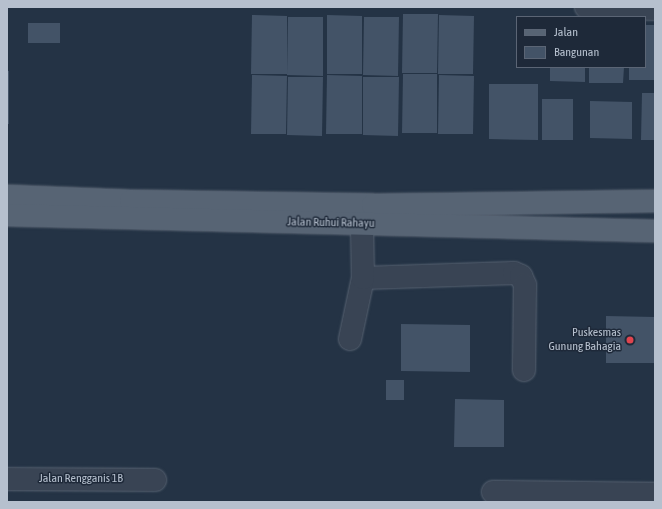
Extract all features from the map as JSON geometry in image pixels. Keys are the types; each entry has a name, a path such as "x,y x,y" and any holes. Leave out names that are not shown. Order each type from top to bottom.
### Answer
{"main road":[{"name":"Jalan Ruhui Rahayu","path":"7,196 131,201 373,205 655,201"},
{"name":"Jalan Ruhui Rahayu","path":"7,215 655,231"}],"street":[{"path":"586,7 655,8"},
{"path":"350,339 363,278 362,224"},
{"path":"363,278 514,273 522,276 525,286 524,370"},
{"name":"Jalan Rengganis 1B","path":"7,479 155,480"},
{"path":"493,492 655,494"}],"building":[{"path":"403,14 438,14 437,73 402,73"},
{"path":"252,15 287,16 287,74 251,74"},
{"path":"327,15 362,16 362,74 327,74"},
{"path":"439,15 474,16 473,74 438,74"},
{"path":"288,17 323,17 323,76 287,75"},
{"path":"364,17 399,17 398,76 363,75"},
{"path":"28,23 60,23 60,43 28,43"},
{"path":"646,25 655,25 655,80 629,80 629,68 646,68"},
{"path":"550,68 585,68 585,82 550,81"},
{"path":"589,68 624,68 623,83 589,83"},
{"path":"7,71 9,71 9,124 7,124"},
{"path":"403,74 437,74 437,133 402,133"},
{"path":"252,75 287,76 286,134 251,134"},
{"path":"327,75 362,76 362,134 326,134"},
{"path":"439,75 474,76 473,134 438,134"},
{"path":"288,77 323,77 322,136 287,135"},
{"path":"363,77 399,77 398,136 363,135"},
{"path":"489,84 538,84 538,140 489,139"},
{"path":"642,93 655,93 655,140 641,140"},
{"path":"542,99 573,99 573,140 542,140"},
{"path":"590,101 632,102 632,139 590,138"},
{"name":"Puskesmas Gunung Bahagia","path":"606,316 655,317 655,363 606,363"},
{"path":"401,324 470,325 470,372 401,371"},
{"path":"386,380 404,380 404,400 386,400"},
{"path":"455,399 504,400 504,447 454,447"}],"place":[{"name":"Puskesmas Gunung Bahagia","path":"630,340"}]}
